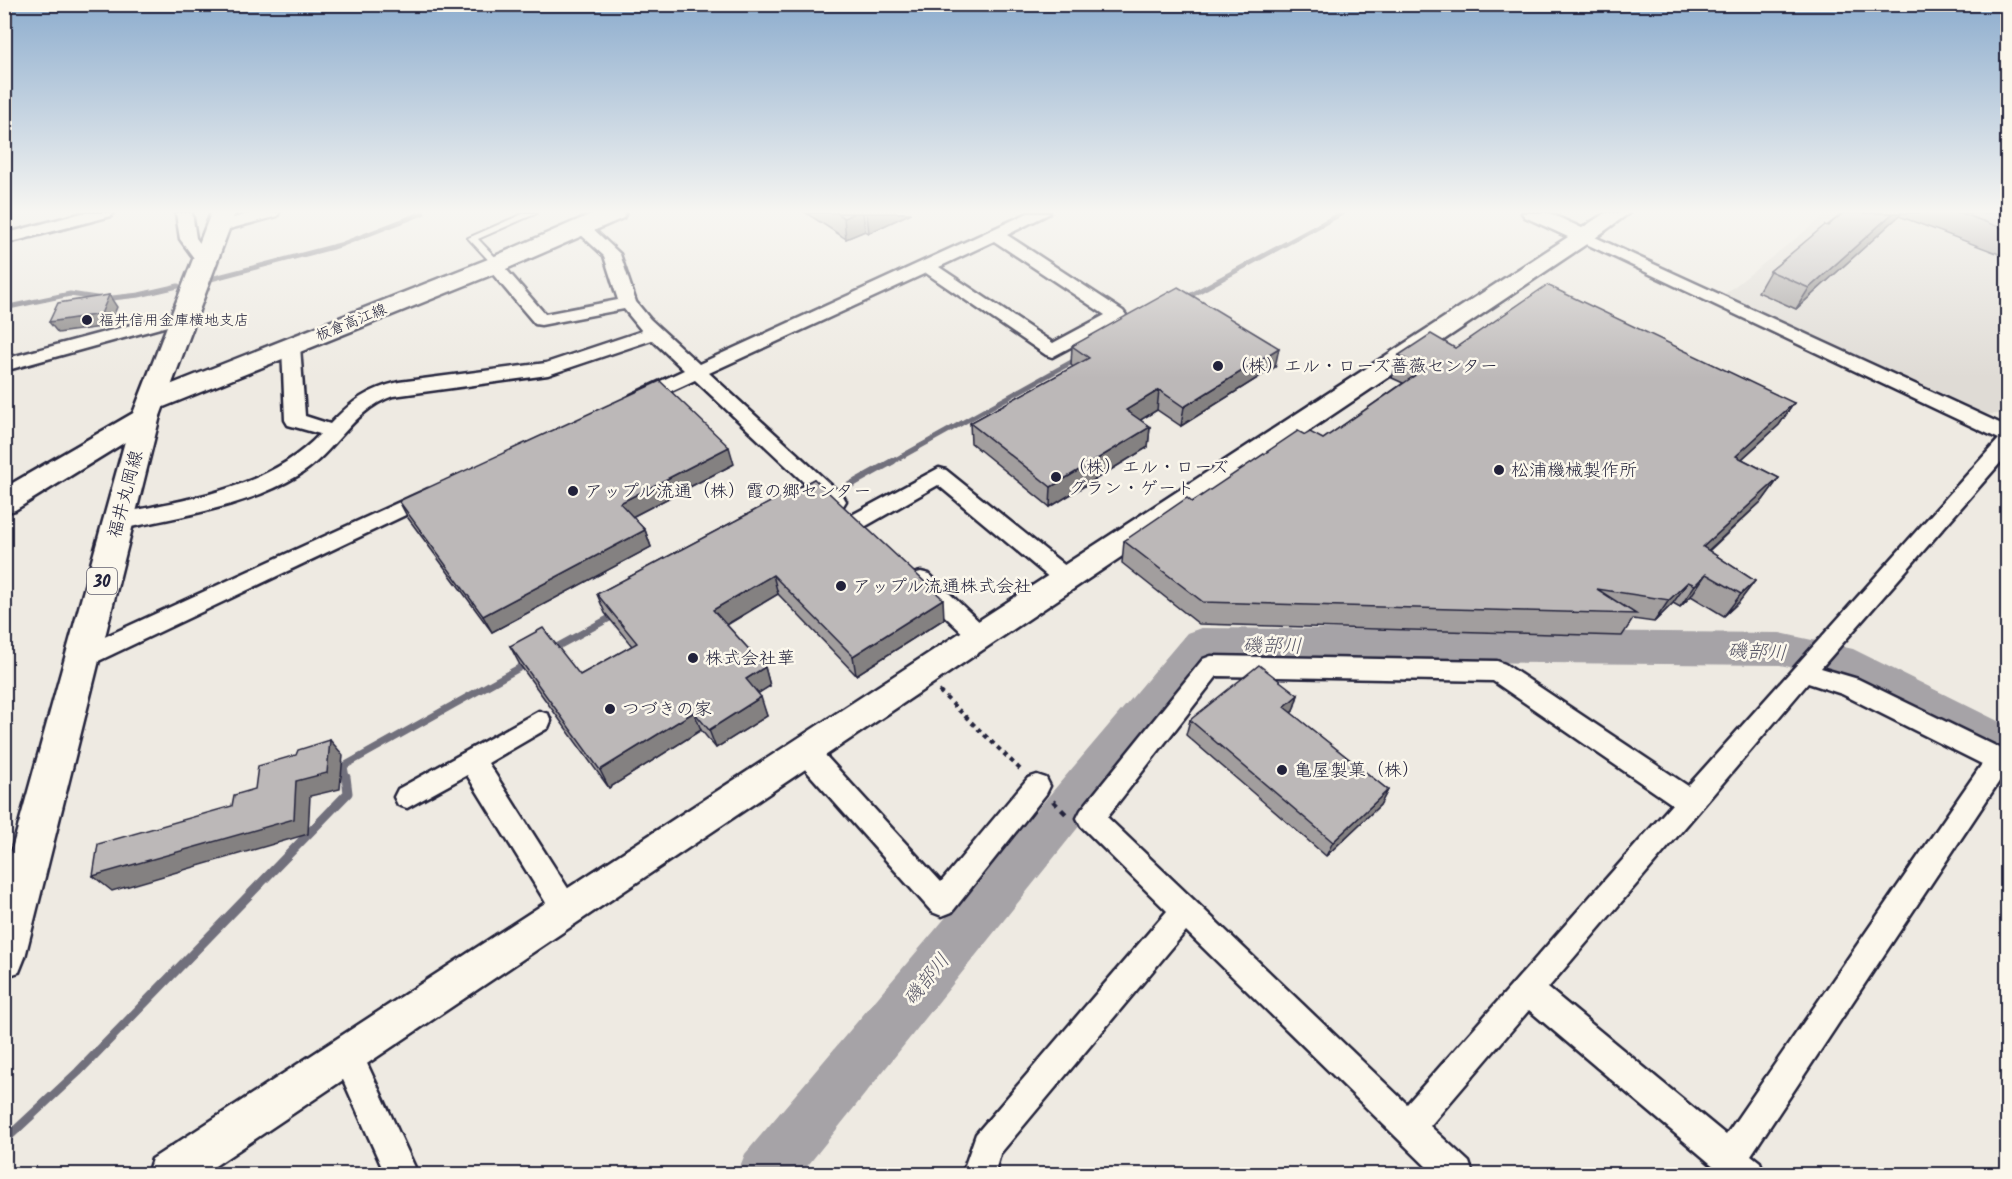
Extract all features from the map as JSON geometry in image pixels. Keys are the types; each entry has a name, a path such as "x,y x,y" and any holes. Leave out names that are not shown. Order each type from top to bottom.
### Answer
{"main road":[{"name":"福井丸岡線","path":"7,940 149,409 202,268"},
{"name":"板倉高江線","path":"4,502 149,409 291,346 485,268"}],"street":[{"path":"498,268 541,320 628,303"},
{"path":"617,268 628,303 654,333 875,537"},
{"path":"619,408 923,268"},
{"path":"930,268 1052,351 1118,315 1046,268"},
{"path":"179,1171 347,1055 921,673 1537,268"},
{"path":"1650,268 2007,435"},
{"path":"4,365 183,316"},
{"path":"118,522 241,492 271,481 293,470 366,401 390,390 548,369 654,333"},
{"path":"291,346 295,420 335,432"},
{"path":"1408,1127 2007,441"},
{"path":"858,521 939,475 1065,579"},
{"path":"82,658 447,488"},
{"path":"910,570 979,635"},
{"path":"1457,1174 1090,818 1211,666 1497,671 1690,802"},
{"path":"1527,990 1738,1167 2003,763 1849,686 1803,672"},
{"path":"407,797 539,721"},
{"path":"805,751 942,903 1037,786"},
{"path":"472,761 566,910"},
{"path":"982,1174 980,1168 987,1145 1185,911"},
{"path":"347,1055 402,1174"}],"path":[{"path":"921,673 1080,828 1090,818"}],"shaded area":[{"path":"1758,268 2007,268 2007,407 2000,414 1976,415 1721,297"}],"building":[{"path":"1774,268 1831,268 1809,288 1770,271"},
{"name":"松浦機械製作所","path":"1547,285 1794,403 1736,456 1779,478 1703,547 1755,581 1741,594 1706,574 1695,585 1688,582 1669,600 1597,589 1636,614 1203,602 1124,541 1187,498 1192,502 1298,431 1305,435 1310,432 1323,439 1424,369 1399,355 1431,334 1455,348"},
{"path":"1178,287 1279,348 1184,407 1159,390 1126,410 1150,427 1051,487 970,423 1089,358 1072,346"},
{"path":"109,295 101,314 49,322 58,303"},
{"name":"アップル流通（株）霞の郷センター","path":"660,381 729,447 620,503 645,530 483,616 399,501"},
{"path":"814,479 943,599 853,656 773,575 713,610 765,667 746,679 761,697 709,730 694,712 600,770 510,646 543,628 580,675 637,643 597,594"},
{"name":"亀屋製菓（株）","path":"1259,665 1298,695 1284,707 1388,790 1333,842 1190,720"},
{"path":"330,740 327,773 296,781 294,819 93,876 98,844 232,806 234,795 255,789 258,766 296,755 298,750"}],"waterway":[{"path":"207,280 253,268"},
{"path":"1186,298 1241,268"},
{"path":"4,308 70,294 103,299 139,295 178,286"},
{"path":"890,463 1077,359"},
{"path":"832,495 893,461"},
{"path":"551,650 617,614"},
{"name":"磯部川","path":"765,1174 1201,644 1780,649 1838,661 2008,747"},
{"path":"346,778 344,766 528,663"},
{"path":"4,1141 78,1072 348,793 346,777"}],"place":[{"name":"福井信用金庫横地支店","path":"87,320"},
{"name":"（株）エル・ローズ薔薇センター","path":"1218,366"},
{"name":"松浦機械製作所","path":"1499,470"},
{"name":"（株）エル・ローズ グラン・ゲート","path":"1056,477"},
{"name":"アップル流通（株）霞の郷センター","path":"573,491"},
{"name":"アップル流通株式会社","path":"841,586"},
{"name":"株式会社華","path":"693,658"},
{"name":"つづきの家","path":"610,709"},
{"name":"亀屋製菓（株）","path":"1282,770"}]}
